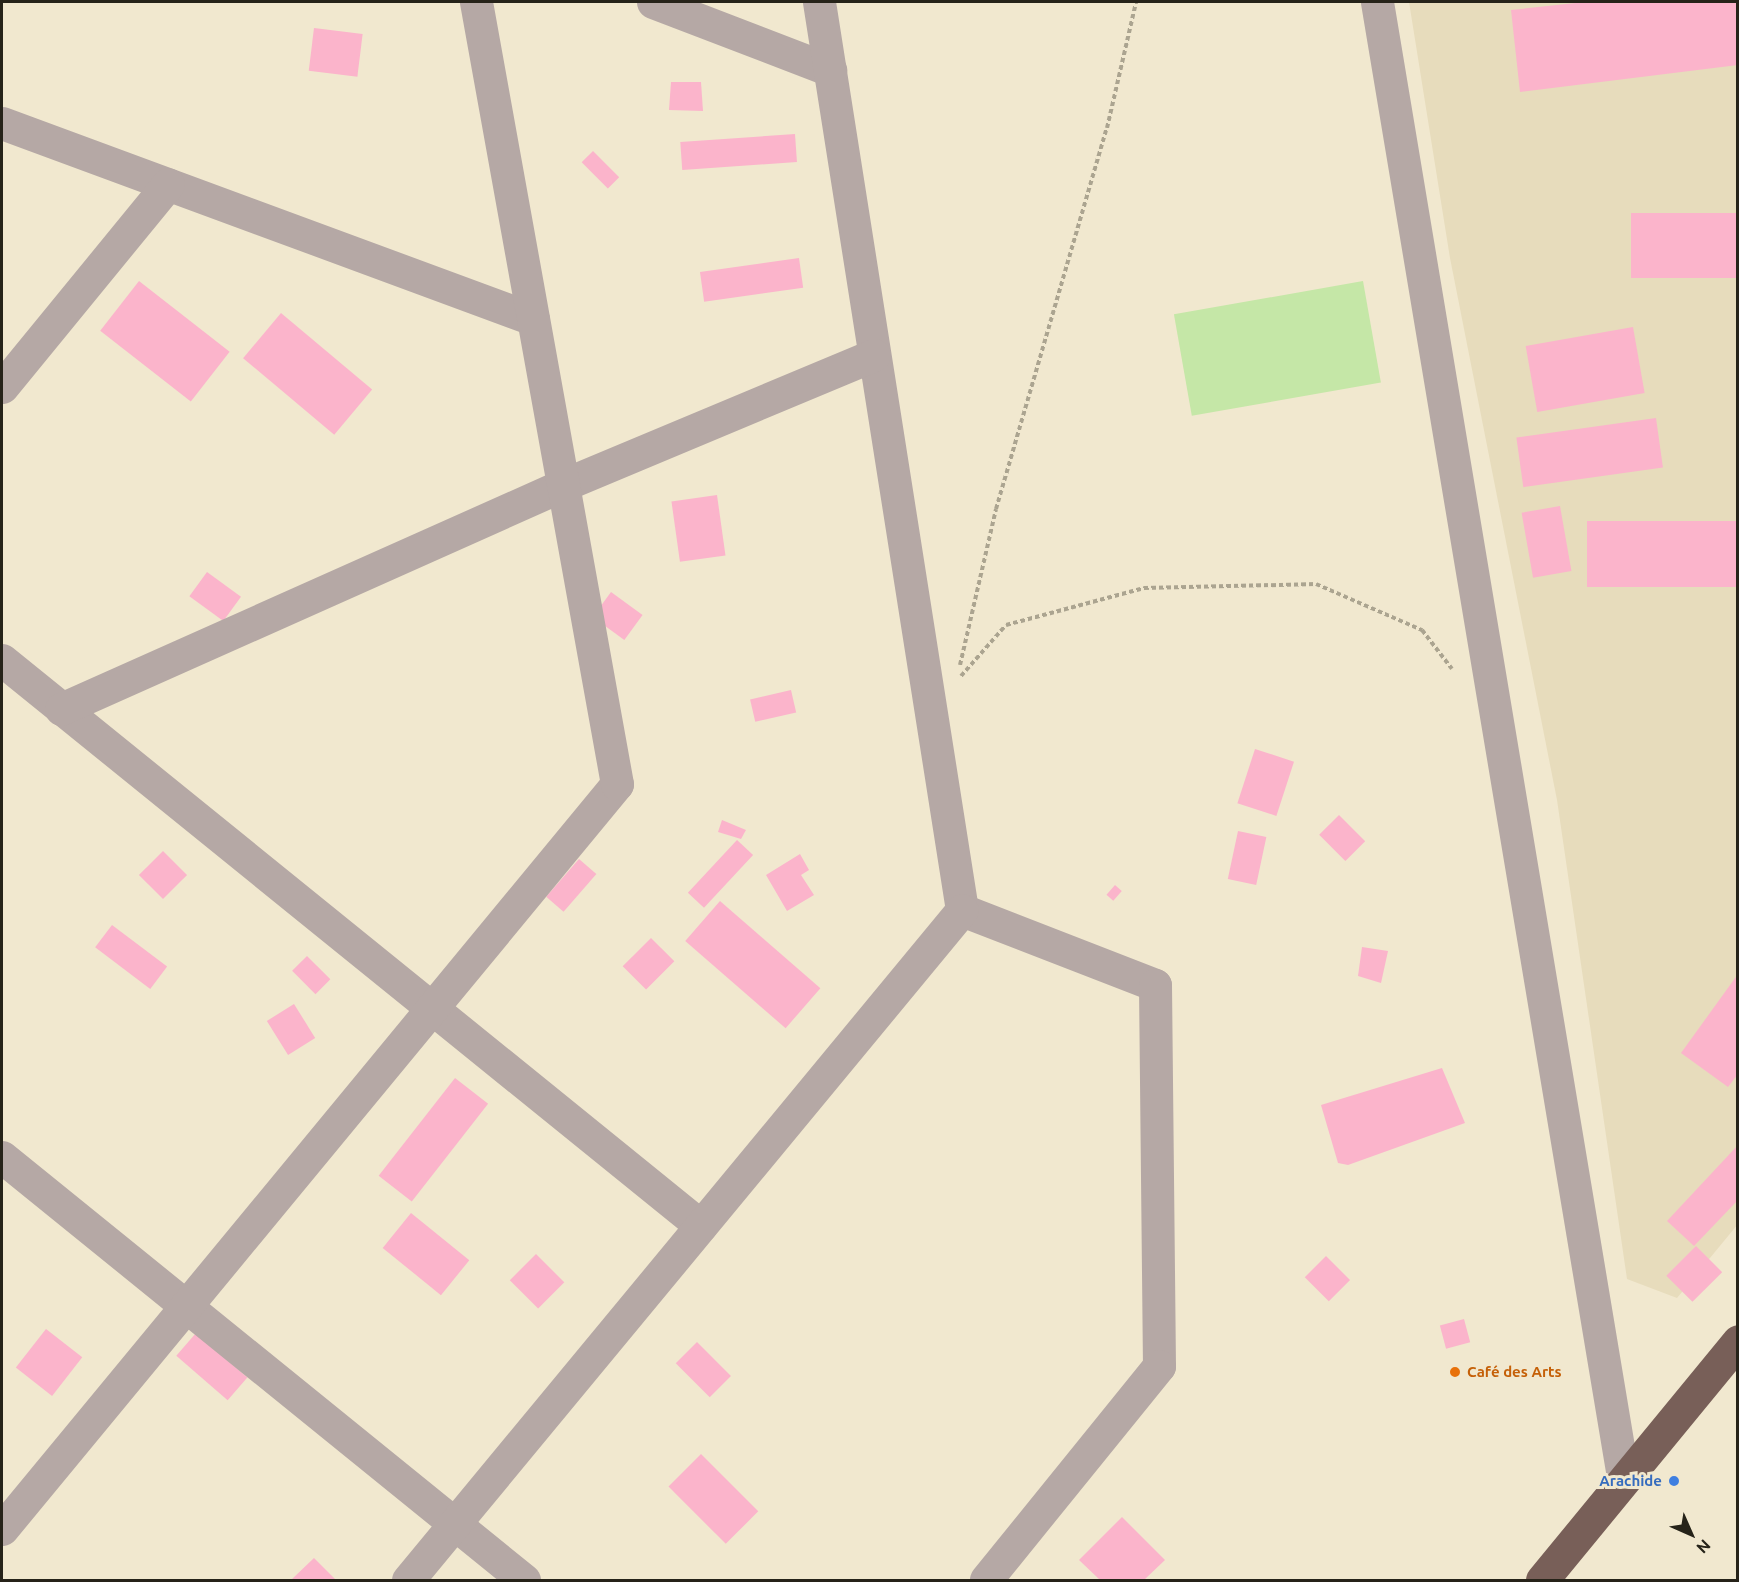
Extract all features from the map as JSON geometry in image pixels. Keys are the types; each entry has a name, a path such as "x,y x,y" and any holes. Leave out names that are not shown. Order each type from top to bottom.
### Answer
{"highway":[{"path":"1542,1581 1623,1478 1737,1341"}],"street":[{"path":"2,1529 184,1305 617,784 476,2"},
{"path":"653,2 830,70"},
{"path":"408,1581 962,910 819,2"},
{"path":"1377,2 1623,1478"},
{"path":"2,123 533,319"},
{"path":"2,387 168,184"},
{"path":"61,710 563,485 874,355"},
{"path":"2,660 428,1011 701,1226"},
{"path":"962,910 1155,985 1159,1366 986,1581"},
{"path":"2,1157 524,1581"}],"path":[{"path":"1136,2 1107,128 996,510 956,680 1006,625 1144,588 1316,584 1422,630 1457,675"}],"shaded area":[{"path":"1409,2 1737,2 1738,1224 1677,1298 1627,1279 1557,800 1450,258"}],"green space":[{"path":"1363,281 1381,382 1192,416 1174,314"}],"building":[{"path":"1585,2 1738,2 1738,65 1520,92 1511,10"},
{"path":"314,28 363,34 357,77 309,71"},
{"path":"671,82 701,82 703,111 669,110"},
{"path":"795,134 797,162 682,170 680,142"},
{"path":"593,151 619,177 608,188 582,162"},
{"path":"1631,213 1738,213 1738,278 1631,278"},
{"path":"799,258 803,288 704,302 700,272"},
{"path":"139,281 230,352 191,401 100,331"},
{"path":"281,313 372,389 334,435 243,358"},
{"path":"1633,327 1645,393 1537,412 1526,346"},
{"path":"1656,418 1663,468 1523,487 1516,438"},
{"path":"717,495 725,555 680,562 671,501"},
{"path":"1560,506 1571,571 1533,578 1522,513"},
{"path":"1587,521 1738,521 1738,587 1587,587"},
{"path":"207,572 241,597 223,621 189,596"},
{"path":"611,592 643,615 624,640 593,617"},
{"path":"791,690 796,712 755,722 750,699"},
{"path":"1255,749 1294,762 1276,816 1237,803"},
{"path":"1339,815 1365,841 1345,861 1319,835"},
{"path":"722,820 746,830 741,839 718,832"},
{"path":"1238,831 1266,837 1256,885 1228,879"},
{"path":"737,840 753,855 704,908 688,893"},
{"path":"163,851 187,875 163,899 139,875"},
{"path":"800,854 809,870 801,875 814,895 787,911 766,875"},
{"path":"579,859 596,874 564,912 546,897"},
{"path":"1115,885 1122,891 1113,901 1106,895"},
{"path":"720,901 820,988 786,1028 685,941"},
{"path":"112,925 167,967 150,989 95,947"},
{"path":"651,938 674,961 646,990 623,966"},
{"path":"1362,947 1388,951 1381,983 1358,976"},
{"path":"307,956 330,979 315,994 292,971"},
{"path":"1738,974 1738,1074 1728,1087 1681,1053"},
{"path":"294,1004 315,1038 288,1055 267,1021"},
{"path":"1442,1068 1465,1123 1348,1165 1338,1163 1321,1105"},
{"path":"455,1078 488,1104 412,1202 379,1176"},
{"path":"1738,1145 1738,1200 1694,1246 1667,1221"},
{"path":"411,1213 469,1260 441,1295 383,1248"},
{"path":"1696,1246 1722,1272 1692,1302 1666,1276"},
{"path":"536,1254 564,1282 538,1308 510,1280"},
{"path":"1326,1256 1350,1280 1329,1301 1305,1277"},
{"path":"1464,1319 1470,1342 1446,1349 1440,1325"},
{"path":"46,1329 82,1357 52,1396 16,1368"},
{"path":"196,1333 247,1378 228,1400 176,1356"},
{"path":"697,1342 731,1376 710,1397 676,1363"},
{"path":"701,1454 758,1511 726,1544 668,1487"},
{"path":"1122,1517 1165,1560 1144,1580 1100,1580 1079,1560"},
{"path":"314,1558 336,1580 291,1580"}],"place":[{"name":"Café des Arts","path":"1455,1372"},
{"name":"Arachide","path":"1674,1481"}]}
